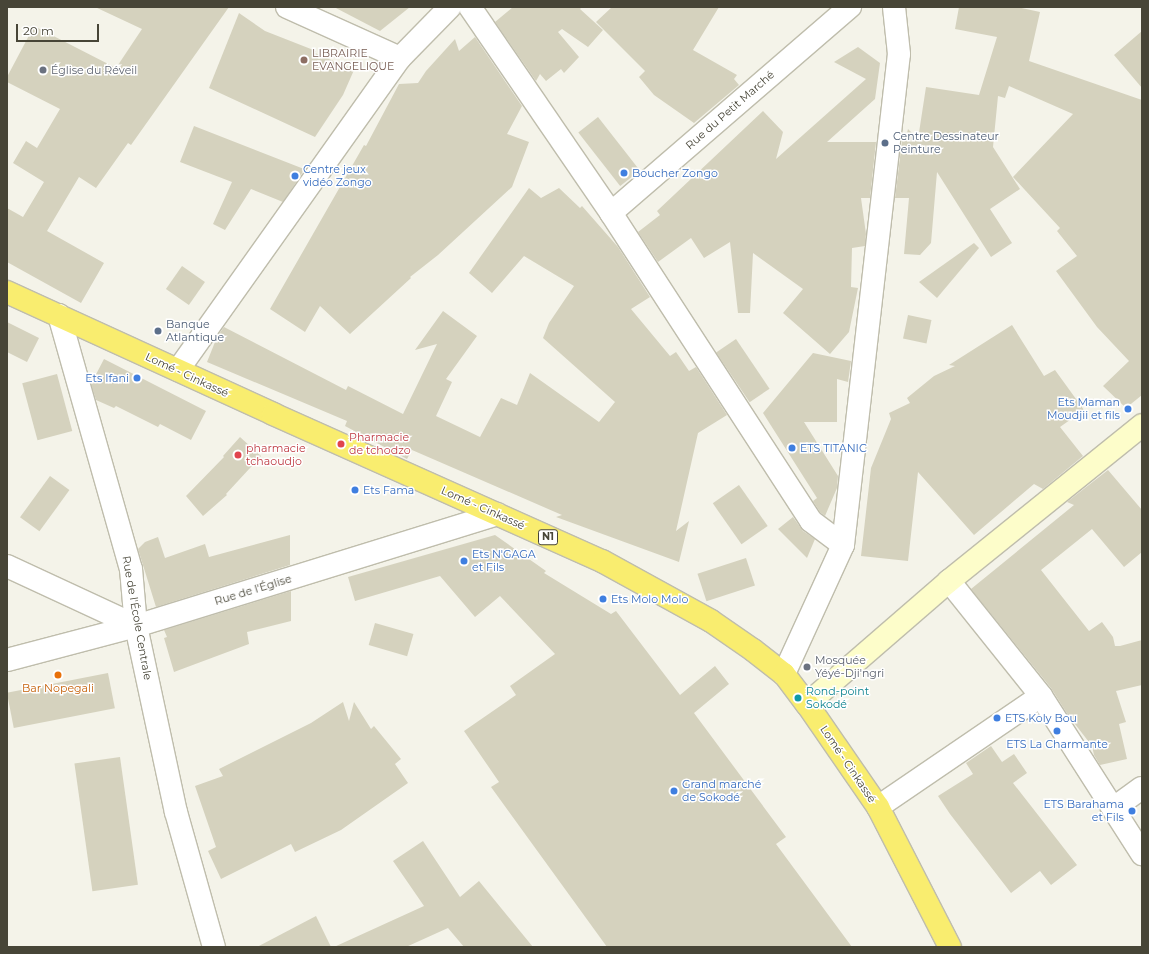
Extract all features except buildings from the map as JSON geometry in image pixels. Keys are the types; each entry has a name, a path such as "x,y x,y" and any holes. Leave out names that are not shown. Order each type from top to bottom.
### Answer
{"highway":[{"name":"Lomé - Cinkassé","path":"7,292 602,561 711,620 784,674 807,704 878,807 950,947"}],"main road":[{"path":"807,704 950,581 1142,426"}],"street":[{"path":"286,7 400,58"},
{"path":"178,370 400,58 450,7"},
{"path":"470,7 611,213 811,520 843,545"},
{"name":"Rue du Petit Marché","path":"611,213 850,7"},
{"path":"784,674 843,545 899,54 894,7"},
{"name":"Rue de l'École Centrale","path":"58,315 131,569 136,626 176,812 214,947"},
{"name":"Rue de l'Église","path":"7,660 136,626 497,514"},
{"path":"7,566 136,626"},
{"path":"950,581 1041,696 1142,854"},
{"path":"878,807 1041,696"},
{"path":"1114,808 1142,788"}],"place":[{"name":"LIBRAIRIE EVANGELIQUE","path":"304,60"},
{"name":"Église du Réveil","path":"43,70"},
{"name":"Centre Dessinateur Peinture","path":"885,143"},
{"name":"Boucher Zongo","path":"624,173"},
{"name":"Centre jeux vidéo Zongo","path":"295,176"},
{"name":"Banque Atlantique","path":"158,331"},
{"name":"Ets Ifani","path":"137,378"},
{"name":"Ets Maman Moudjii et fils","path":"1128,409"},
{"name":"Pharmacie de tchodzo","path":"341,444"},
{"name":"ETS TITANIC","path":"792,448"},
{"name":"pharmacie tchaoudjo","path":"238,455"},
{"name":"Ets Fama","path":"355,490"},
{"name":"Ets N'GAGA et Fils","path":"464,561"},
{"name":"Ets Molo Molo","path":"603,599"},
{"name":"Mosquée Yéyé-Dji'ngri","path":"807,667"},
{"name":"Bar Nopegali","path":"58,675"},
{"name":"Rond-point Sokodé","path":"798,698"},
{"name":"ETS Koly Bou","path":"997,718"},
{"name":"ETS La Charmante","path":"1057,731"},
{"name":"Grand marché de Sokodé","path":"674,791"},
{"name":"ETS Barahama et Fils","path":"1132,811"}]}
